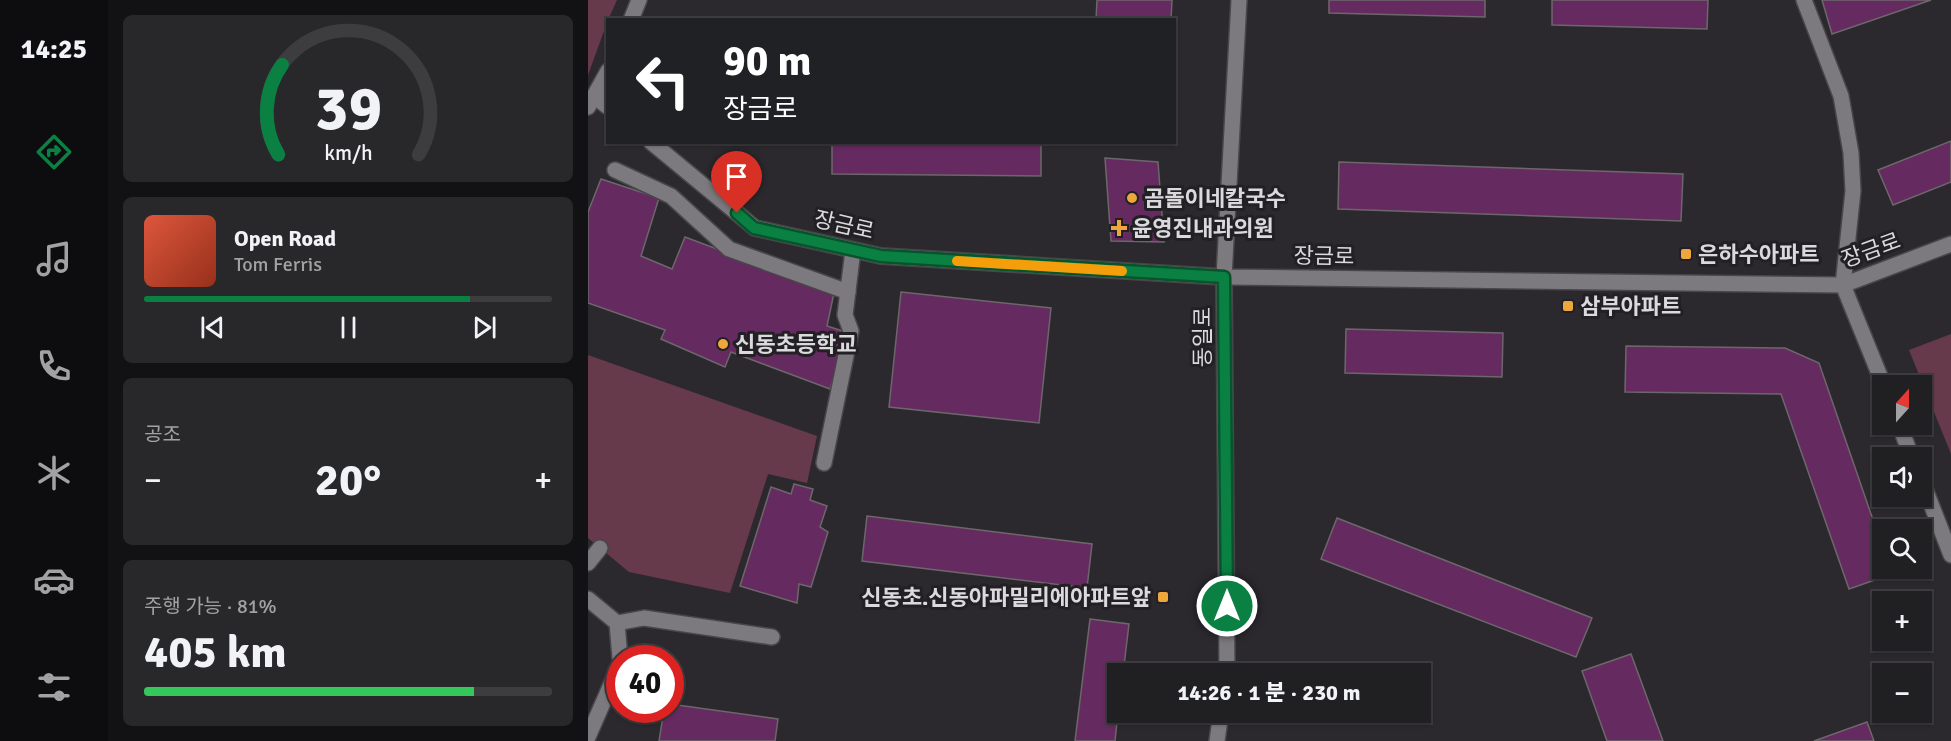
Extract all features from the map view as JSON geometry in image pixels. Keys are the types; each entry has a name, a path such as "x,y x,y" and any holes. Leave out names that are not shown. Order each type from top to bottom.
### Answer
{"street":[{"path":"632,18 639,0"},
{"name":"동일로","path":"1227,663 1224,277 1239,0"},
{"path":"1804,0 1840,96 1851,153 1853,191 1844,285 1880,375"},
{"path":"606,75 591,101 606,106"},
{"name":"장금로","path":"653,144 754,228 881,256 1224,277 1844,285 1951,244"},
{"path":"615,170 671,196 729,249 848,292"},
{"path":"824,463 851,331 845,315 853,250"},
{"path":"1932,507 1951,555"},
{"path":"588,563 600,548"},
{"path":"588,599 616,623 619,645"},
{"path":"616,623 645,618 772,637"},
{"path":"588,736 606,696"},
{"path":"1217,741 1219,723"}],"shaded area":[{"path":"588,0 617,0 609,18 606,18 606,26 588,75"},
{"path":"1951,334 1951,454 1932,407 1932,375 1919,375 1909,350"},
{"path":"588,355 817,436 807,483 768,474 730,593 629,572 588,538"}],"building":[{"path":"1097,0 1172,0 1171,18 1096,18"},
{"path":"1329,0 1485,0 1485,17 1329,13"},
{"path":"1552,0 1708,0 1707,29 1552,25"},
{"path":"1822,0 1931,0 1832,34"},
{"path":"1951,141 1951,182 1893,205 1878,170"},
{"path":"832,144 1041,144 1041,176 832,174"},
{"path":"1105,158 1158,162 1164,242 1111,241"},
{"path":"1339,162 1683,174 1681,221 1338,209"},
{"path":"601,179 659,198 641,256 672,269 685,237 834,293 827,326 849,333 830,389 731,352 725,367 661,339 665,330 588,303 588,212"},
{"path":"901,292 1051,308 1039,423 889,407"},
{"path":"1346,329 1503,333 1502,377 1345,373"},
{"path":"1626,346 1785,348 1819,363 1873,519 1872,579 1878,579 1849,589 1781,394 1625,392"},
{"path":"794,484 813,489 810,500 827,506 820,527 828,532 811,587 799,584 797,603 740,586 771,487 791,494"},
{"path":"867,516 1092,544 1087,588 862,561"},
{"path":"1337,518 1592,618 1576,657 1321,559"},
{"path":"1090,619 1129,624 1124,663 1107,663 1107,723 1117,723 1115,741 1075,741"},
{"path":"1631,654 1663,741 1607,741 1582,671"},
{"path":"684,706 778,719 775,741 659,741 662,723 684,723"},
{"path":"1867,722 1874,741 1814,741"}],"slow traffic":[{"path":"957,261 1122,271"}],"place":[{"name":"곰돌이네칼국수","path":"1132,198"},
{"name":"윤영진내과의원","path":"1119,228"},
{"name":"은하수아파트","path":"1686,254"},
{"name":"삼부아파트","path":"1568,306"},
{"name":"신동초등학교","path":"723,344"},
{"name":"신동초.신동아파밀리에아파트앞","path":"1163,597"}],"route":[{"path":"737,213 754,228 881,256 1224,277 1227,606"}]}
